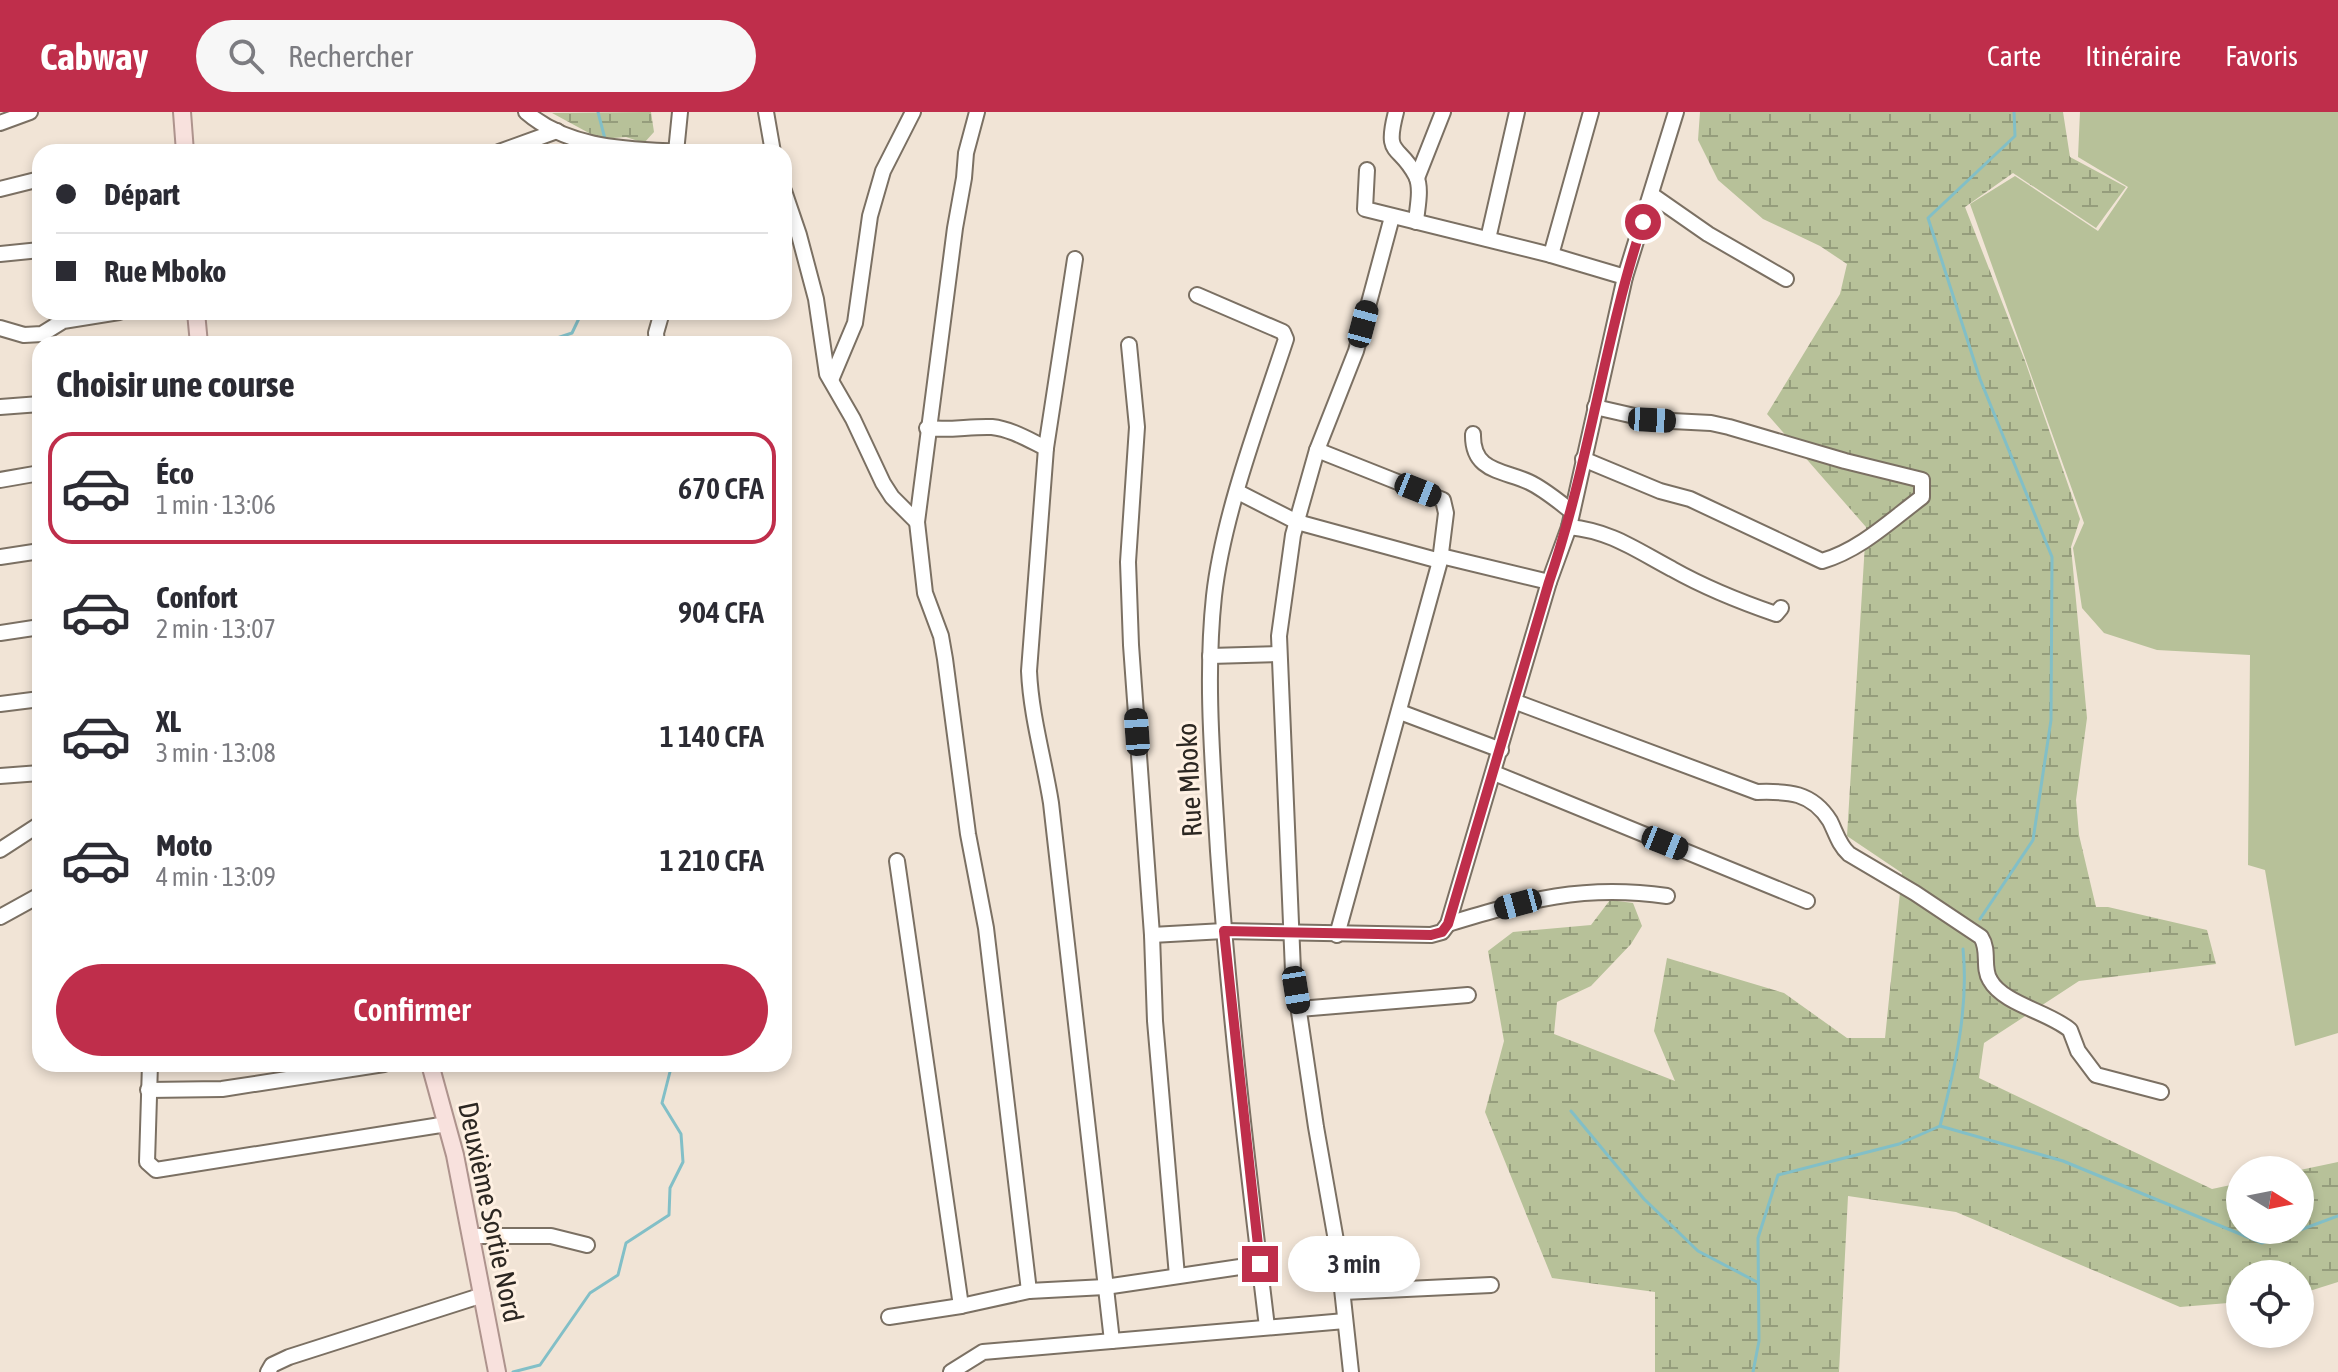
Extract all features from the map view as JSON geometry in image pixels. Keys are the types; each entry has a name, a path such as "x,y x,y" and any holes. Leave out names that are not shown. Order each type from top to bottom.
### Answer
{"main road":[{"path":"182,112 184,144"},
{"name":"Deuxième Sortie Nord","path":"432,1072 447,1124 497,1368"}],"street":[{"path":"0,123 30,112"},
{"path":"526,112 538,122 593,144"},
{"path":"678,144 680,112"},
{"path":"766,112 772,144"},
{"path":"831,380 855,323 870,216 883,171 913,112"},
{"path":"977,112 966,153 955,228 917,522 925,593 941,636 945,659 968,834 986,928 1029,1291"},
{"path":"1396,112 1391,143 1417,178 1416,222"},
{"path":"1417,178 1443,112"},
{"path":"1488,239 1517,112"},
{"path":"1551,255 1591,112"},
{"path":"1152,935 1224,931 1431,935 1442,932 1448,924 1570,519 1625,277 1652,195 1671,115"},
{"path":"521,144 557,131"},
{"path":"1367,170 1365,209 1551,255 1625,277"},
{"path":"0,189 32,181"},
{"path":"1652,195 1708,234 1786,279"},
{"path":"792,214 812,286 824,366 883,483 892,497 917,522"},
{"path":"1351,1372 1343,1292 1290,934 1279,654 1281,620 1297,522 1317,450 1356,351 1392,217"},
{"path":"0,254 32,251"},
{"path":"1075,259 1046,448 1029,671 1030,703 1045,762 1051,803 1112,1341"},
{"name":"Rue Mboko","path":"1197,295 1285,335 1238,492 1214,594 1210,656 1214,784 1224,931 1267,1327"},
{"path":"0,328 24,335 42,334 69,320"},
{"path":"1129,345 1137,427 1129,590 1155,1021 1177,1276"},
{"path":"0,407 32,405"},
{"path":"1583,459 1713,508 1822,561 1842,555 1858,545 1922,497 1922,480 1729,427 1652,420 1595,407"},
{"path":"927,428 995,427 1046,448"},
{"path":"1473,434 1473,447 1484,463 1501,473 1536,485 1570,519 1610,535 1680,574 1758,608 1776,614 1781,608"},
{"path":"1317,450 1443,500 1446,513 1441,558 1337,935"},
{"path":"0,480 32,474"},
{"path":"1238,492 1297,522 1549,582"},
{"path":"0,557 32,552"},
{"path":"0,633 32,628"},
{"path":"1210,656 1279,654"},
{"path":"0,704 32,700"},
{"path":"1516,702 1757,792 1785,791 1812,800 1830,821 1842,848 1849,854 1981,937 1986,945 1989,979 2002,992 2070,1030 2078,1051 2096,1075 2161,1092"},
{"path":"1400,712 1501,750"},
{"path":"1494,773 1807,901"},
{"path":"0,776 32,774"},
{"path":"0,850 32,829"},
{"path":"897,861 961,1306"},
{"path":"1448,924 1563,893 1628,892 1667,896"},
{"path":"0,917 32,899"},
{"path":"1299,1009 1468,995"},
{"path":"149,1072 147,1162 156,1170 447,1124"},
{"path":"148,1090 222,1089 332,1072"},
{"path":"471,1236 551,1236 587,1245"},
{"path":"889,1317 1029,1291 1105,1287 1260,1264"},
{"path":"1343,1292 1491,1285"},
{"path":"268,1372 272,1365 289,1357 483,1295"},
{"path":"951,1372 983,1352 1345,1321"}],"green space":[{"path":"651,112 654,132 644,143 626,137 600,139 552,113"},
{"path":"1700,112 2063,112 2070,157 2126,187 2096,228 2013,173 1965,207 2025,361 2080,519 2071,547 2087,718 2076,800 2079,835 2096,907 2108,907 2207,930 2216,964 2079,981 1984,1043 1979,1078 2212,1189 2226,1186 2226,1244 2314,1244 2314,1167 2338,1162 2338,1282 2314,1290 2314,1260 2226,1260 2226,1303 2180,1307 1956,1212 1848,1196 1839,1372 1655,1372 1655,1292 1552,1278 1485,1112 1504,1041 1488,951 1513,932 1591,925 1610,900 1633,903 1642,926 1631,944 1591,986 1557,1002 1554,1034 1675,1081 1654,1031 1667,958 1784,993 1847,1038 1885,1038 1902,873 1847,836 1866,527 1767,414 1840,294 1847,264 1820,246 1763,219 1718,180 1698,140"},
{"path":"2080,112 2338,112 2338,1033 2295,1046 2265,870 2248,865 2250,655 2157,650 2104,633 2082,608 2073,548 2084,523 1970,204 2015,176 2098,231 2128,187 2078,157"}],"waterway":[{"path":"598,112 605,139"},
{"path":"1980,919 2033,840 2051,720 2052,557 1980,379 1928,218 2015,136 2014,112"},
{"path":"563,336 572,333 578,320"},
{"path":"1753,1372 1759,1341 1758,1238 1778,1175 1899,1144 1940,1126 1962,1016 1963,949"},
{"path":"513,1372 540,1365 590,1293 618,1275 626,1243 669,1215 670,1188 683,1162 681,1134 662,1103 670,1072"},
{"path":"1571,1111 1644,1199 1698,1251 1757,1282"},
{"path":"1940,1126 2063,1161 2226,1228"},
{"path":"2314,1225 2338,1216"}],"route":[{"path":"1260,1264 1224,931 1431,935 1442,932 1448,924 1549,582 1569,527 1609,340 1643,222"}]}
